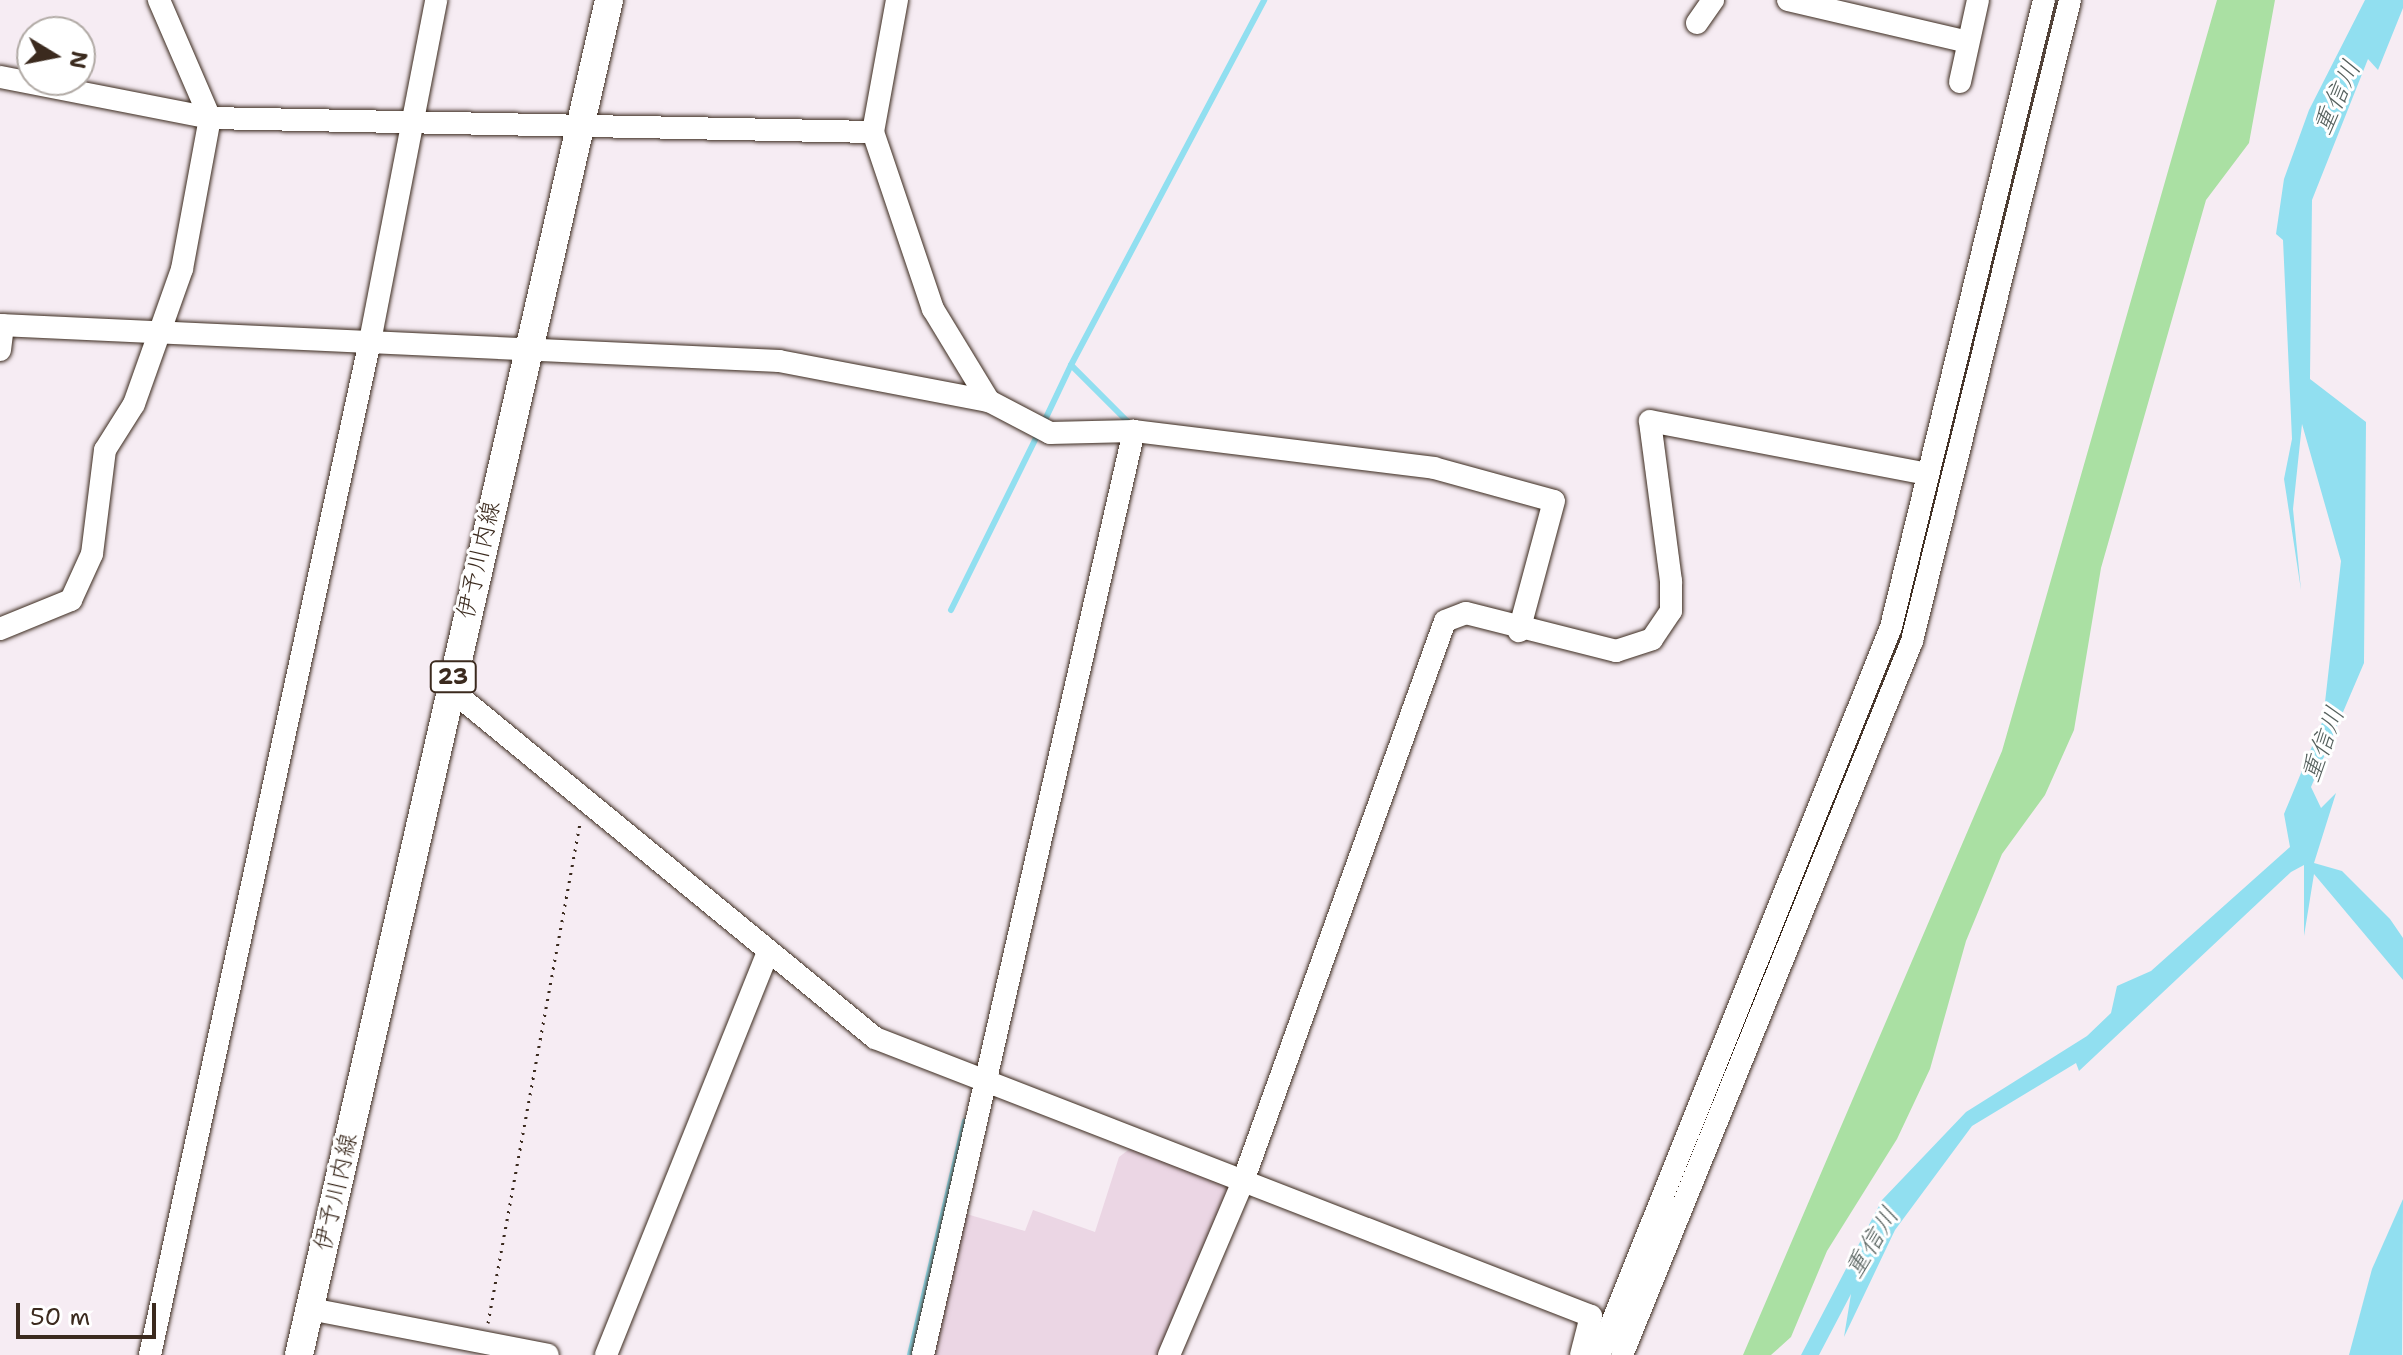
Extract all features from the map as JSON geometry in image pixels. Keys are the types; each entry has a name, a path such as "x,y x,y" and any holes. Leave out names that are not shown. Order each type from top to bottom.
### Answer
{"main road":[{"name":"伊予川内線","path":"299,1355 609,0"}],"street":[{"path":"0,629 71,600 92,554 105,450 161,335 182,269 210,118 159,0"},
{"path":"150,1355 370,341 408,120 436,0"},
{"path":"897,0 873,132 933,309 989,401"},
{"path":"1697,23 1713,0"},
{"path":"1788,0 1968,42"},
{"path":"1960,82 1978,0"},
{"path":"1599,1355 1891,627 2044,0"},
{"path":"1622,1355 1912,641 2070,0"},
{"path":"0,77 210,118 873,132"},
{"path":"0,350 1,325 161,335 529,345 779,361 989,401 1050,433 1134,431 1434,468 1554,501 1519,631"},
{"path":"1169,1355 1242,1184 1445,621 1466,613 1519,631 1616,651 1640,648 1665,626 1671,581 1650,421 1928,474"},
{"path":"923,1355 983,1081 1134,431"},
{"path":"450,689 875,1038 1242,1184 1591,1316 1581,1355"},
{"path":"606,1355 768,951"},
{"path":"310,1309 548,1355"}],"path":[{"path":"485,1343 584,799"}],"shaded area":[{"path":"1131,1148 1233,1187 1162,1355 930,1355 963,1213 1025,1231 1033,1210 1095,1232 1119,1157"}],"green space":[{"path":"2217,0 2275,0 2249,143 2206,200 2101,568 2074,730 2045,795 2002,854 1966,941 1930,1069 1897,1139 1827,1251 1791,1337 1771,1355 1743,1355 2002,751"}],"water":[{"name":"重信川","path":"2365,0 2403,0 2403,8 2378,70 2368,59 2312,200 2310,379 2366,422 2364,663 2311,787 2321,808 2336,793 2314,863 2342,871 2390,919 2403,938 2403,980 2314,874 2304,936 2304,865 2291,872 2079,1071 2076,1063 1972,1126 1895,1230 1844,1337 1851,1294 1819,1355 1801,1355 1882,1200 1966,1112 2087,1036 2111,1013 2117,986 2151,971 2290,847 2284,814 2323,720 2341,561 2302,424 2293,509 2301,590 2284,479 2292,439 2283,240 2276,234 2284,179 2309,110"},
{"path":"2403,1199 2402,1355 2349,1355 2372,1269"}],"waterway":[{"path":"1126,428 1127,421 1071,365 1264,0"},
{"path":"1043,424 1071,365"},
{"path":"951,610 1038,434"},
{"path":"910,1355 965,1121"}]}
